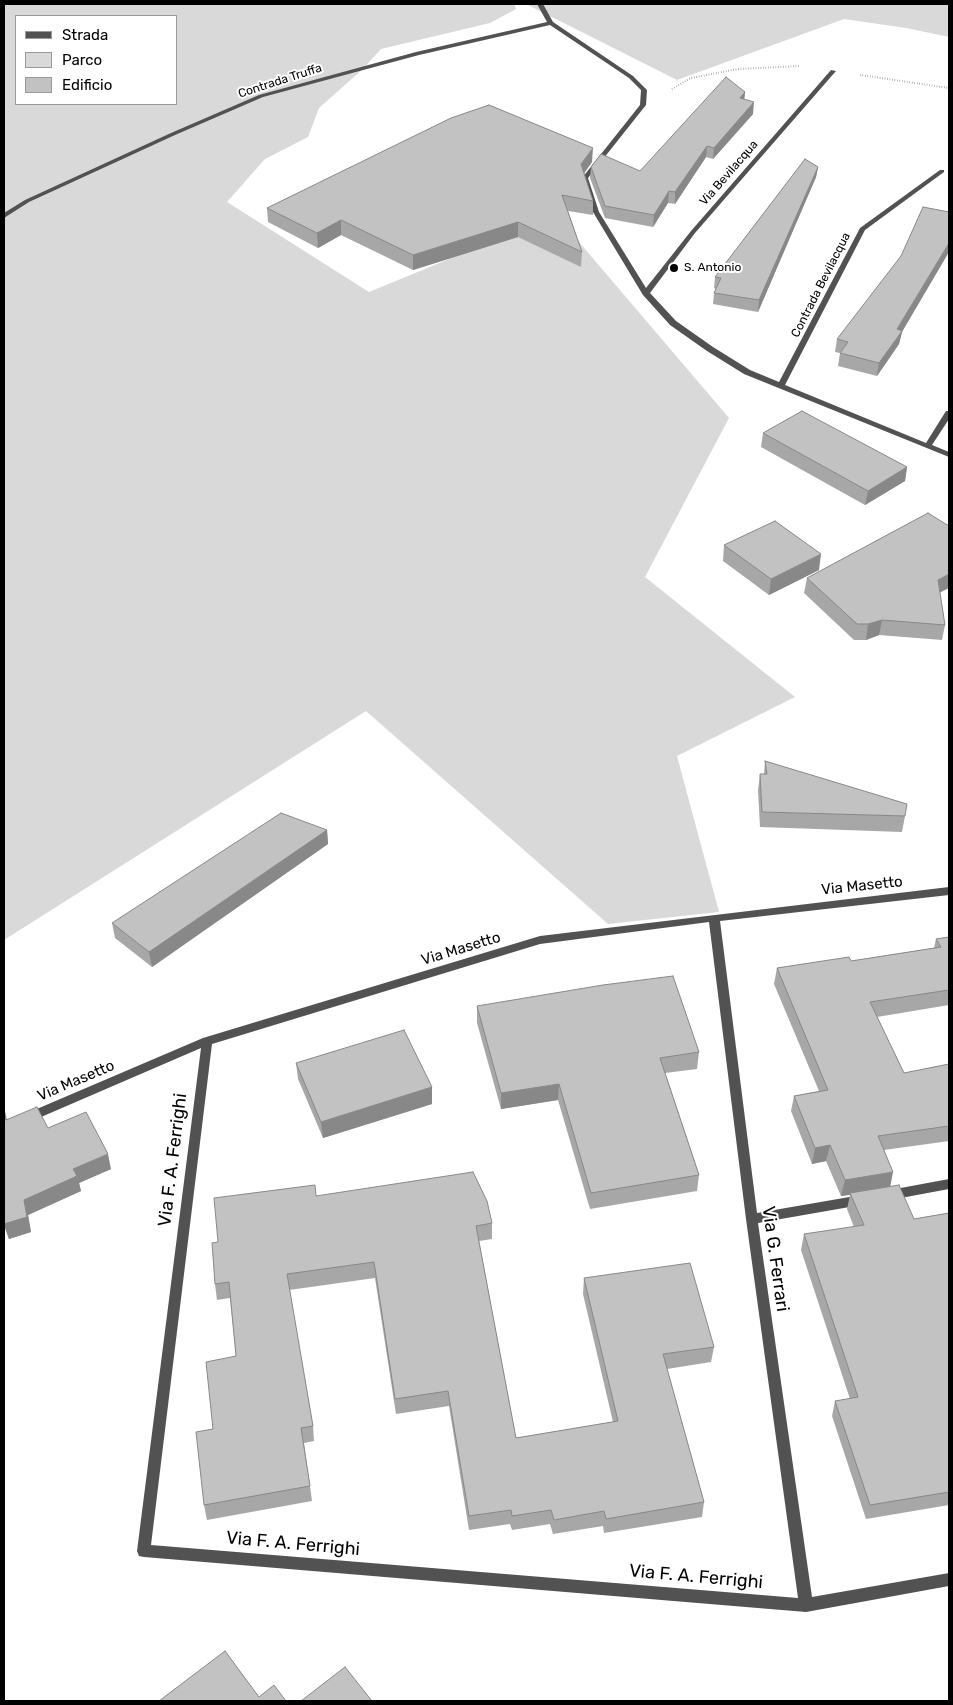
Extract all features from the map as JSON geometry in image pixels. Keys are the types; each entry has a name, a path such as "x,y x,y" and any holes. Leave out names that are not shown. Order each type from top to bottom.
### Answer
{"street":[{"path":"540,4 551,23 631,78 644,90 644,105 585,178 596,212 646,293 673,323 747,372 949,455"},
{"name":"Contrada Truffa","path":"4,216 27,201 261,96 418,53 551,23"},
{"name":"Via Bevilacqua","path":"646,293 693,232 833,71"},
{"name":"Contrada Bevilacqua","path":"781,386 862,229 942,170"},
{"path":"928,446 949,413"},
{"name":"Via Masetto","path":"4,1128 207,1041 540,940 949,891"},
{"name":"Via G. Ferrari","path":"714,918 752,1219 806,1605"},
{"name":"Via F. A. Ferrighi","path":"207,1041 144,1551 806,1605 949,1580"},
{"path":"752,1219 949,1184"}],"green space":[{"path":"4,4 514,4 516,9 490,23 381,49 363,69 319,108 308,137 265,159 227,202 369,292 556,215 729,418 645,577 795,697 677,756 719,912 608,924 366,711 4,940"},
{"path":"526,4 949,4 949,37 906,28 844,19 677,80"}],"building":[{"path":"726,77 745,92 740,98 754,102 714,148 707,146 675,192 669,191 654,215 605,206 591,167 601,154 640,171"},
{"path":"489,105 593,148 581,164 593,201 562,195 582,252 518,222 413,255 341,220 317,233 267,208 451,118"},
{"path":"805,159 818,167 759,300 714,293 721,278 715,277"},
{"path":"923,207 949,212 949,243 897,329 902,331 879,363 840,353 848,342 837,339 901,256"},
{"path":"802,411 907,467 868,491 763,433"},
{"path":"928,513 949,526 949,574 938,580 945,625 882,620 868,624 857,624 807,578"},
{"path":"775,521 821,554 771,579 724,545"},
{"path":"765,761 907,804 905,816 762,812 760,774 767,774"},
{"path":"281,813 327,830 149,952 112,923"},
{"path":"949,937 949,990 870,1002 904,1073 949,1064 949,1126 878,1136 893,1172 845,1180 830,1145 815,1148 794,1096 828,1090 777,968 849,957 851,961 941,947 936,939"},
{"path":"673,976 699,1052 660,1058 699,1175 591,1193 559,1084 501,1093 477,1006 603,985"},
{"path":"404,1030 432,1087 321,1122 296,1063"},
{"path":"37,1107 48,1128 86,1112 108,1154 73,1169 77,1176 24,1200 27,1217 4,1224 4,1118 6,1120"},
{"path":"473,1172 487,1201 492,1223 476,1226 516,1438 618,1421 584,1278 690,1263 714,1347 663,1354 704,1502 606,1519 604,1511 554,1520 551,1510 512,1516 511,1510 469,1516 448,1391 395,1399 374,1262 287,1274 313,1426 301,1428 310,1486 204,1505 196,1432 213,1429 206,1362 236,1356 229,1282 215,1284 212,1243 218,1242 214,1198 315,1185 316,1196"},
{"path":"899,1185 914,1219 949,1213 949,1492 870,1505 835,1401 858,1397 804,1234 864,1225 850,1193"},
{"path":"225,1651 259,1697 274,1685 286,1701 159,1701"},
{"path":"345,1667 372,1701 301,1701"}],"place":[{"name":"S. Antonio","path":"674,268"}]}
